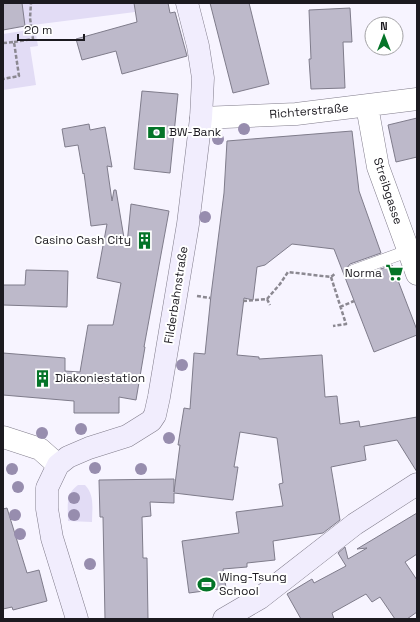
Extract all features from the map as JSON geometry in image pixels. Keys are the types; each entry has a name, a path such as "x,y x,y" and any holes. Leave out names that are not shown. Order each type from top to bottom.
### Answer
{"main road":[{"name":"Filderbahnstraße","path":"58,465 68,457 89,448 127,436 151,421 155,415 187,232 201,118 203,78 198,46 186,3"},
{"path":"58,465 46,488 46,509 52,538 77,619"},
{"path":"224,619 260,598 355,524 417,484"}],"street":[{"name":"Richterstraße","path":"201,118 296,114 417,99"},
{"name":"Streibgasse","path":"367,106 378,167 417,274"},
{"path":"3,437 40,449 58,465"}],"lane":[{"path":"353,271 408,251"}],"path":[{"path":"3,43 33,39 30,18 31,3"},
{"path":"3,79 19,76 14,42"},
{"path":"243,301 267,299 288,272 331,277 341,269"},
{"path":"331,277 346,324 333,326"},
{"path":"267,299 270,306"},
{"path":"340,307 354,301"}],"shaded area":[{"path":"22,3 134,3 135,12 25,26"},
{"path":"35,29 38,46 30,47 36,85 3,90 3,34"},
{"path":"78,485 85,485 92,498 92,522 68,521 69,497 71,492"}],"building":[{"path":"3,3 22,3 25,26 3,30"},
{"path":"134,3 168,3 170,13 175,12 187,56 122,74 116,51 82,60 76,39 137,22"},
{"path":"210,3 249,3 269,84 233,93"},
{"path":"350,8 352,42 343,42 345,88 311,89 309,59 311,59 309,10"},
{"name":"BW-Bank","path":"142,91 178,94 170,173 134,169"},
{"path":"417,118 417,157 396,162 388,125"},
{"path":"89,124 90,130 105,127 112,167 107,166 112,201 114,190 116,190 125,244 127,244 131,204 169,211 144,347 136,400 119,397 119,413 74,413 74,401 3,395 3,353 65,358 65,371 80,372 88,325 113,325 121,283 97,278 107,224 91,226 84,173 83,174 78,145 65,147 62,129"},
{"path":"352,131 359,191 381,253 350,264 346,269 346,273 349,277 355,278 392,265 417,330 417,335 374,352 334,249 292,244 265,265 257,267 253,300 244,298 237,355 259,357 259,359 322,355 325,397 337,396 340,424 359,421 360,427 417,417 417,472 397,440 364,446 366,460 331,467 340,520 323,533 273,541 275,560 247,563 247,567 223,569 226,588 189,593 182,541 239,533 236,512 283,506 279,484 283,483 277,438 240,432 234,467 238,467 233,500 174,493 174,503 150,502 151,516 142,517 143,558 147,558 148,619 105,619 103,517 100,517 99,480 174,479 174,492 180,445 178,445 184,408 190,409 194,353 205,354 224,193 227,141"},
{"path":"26,270 68,271 67,307 3,305 3,285 25,285"},
{"path":"7,508 27,573 39,570 47,601 13,610 12,607 3,609 3,509"},
{"path":"417,513 417,554 405,562 417,580 417,612 407,619 395,619 380,597 372,602 366,594 332,613 334,619 301,619 287,594 312,579 314,583 346,566 338,553 345,547 348,559 367,548 357,549"}],"place":[{"name":"BW-Bank","path":"156,132"},
{"name":"Casino Cash City","path":"144,240"},
{"name":"Norma","path":"395,273"},
{"name":"Diakoniestation","path":"42,378"},
{"name":"Wing-Tsung School","path":"206,584"}]}
